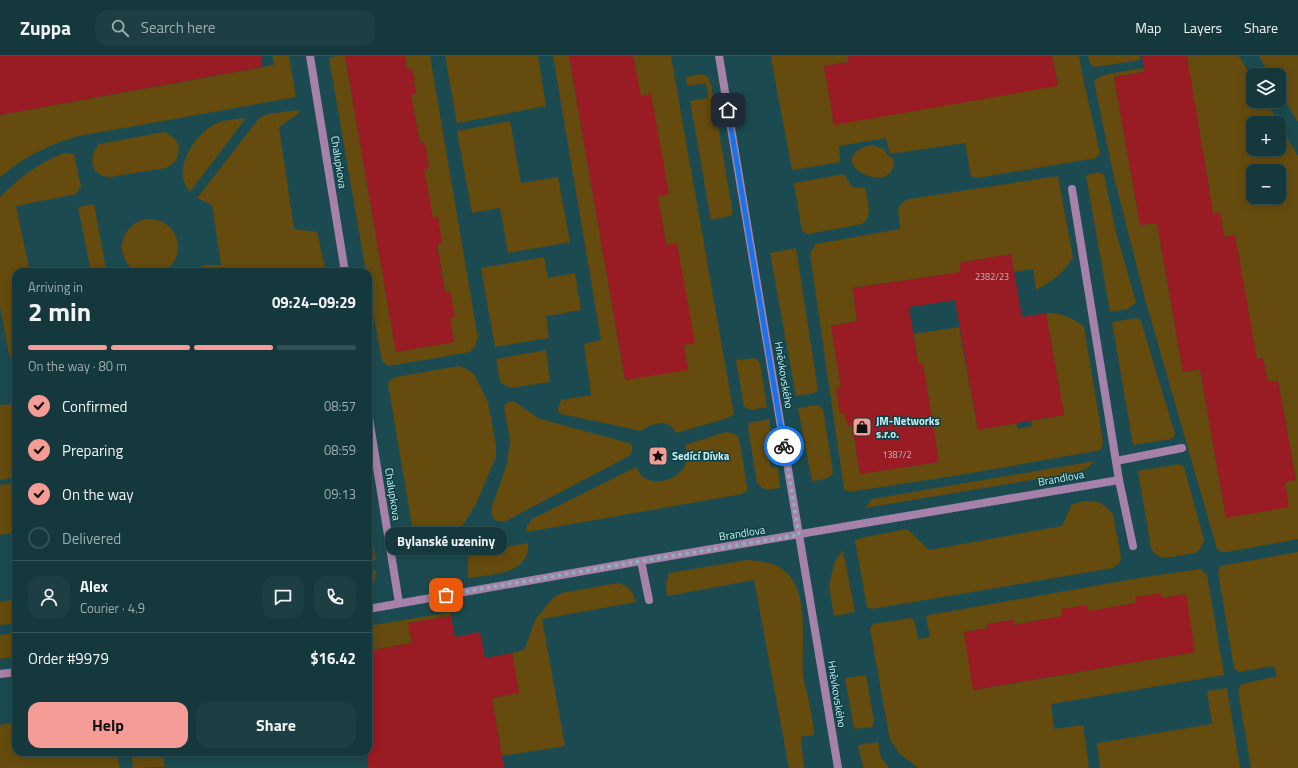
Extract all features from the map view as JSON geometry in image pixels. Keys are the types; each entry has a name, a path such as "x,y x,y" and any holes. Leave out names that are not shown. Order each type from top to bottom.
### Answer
{"street":[{"name":"Chalupkova","path":"310,56 344,268"},
{"name":"Hněvkovského","path":"719,56 838,768"},
{"path":"1072,189 1119,480 1133,546"},
{"name":"Chalupkova","path":"372,437 399,603"},
{"path":"1116,461 1182,448"},
{"name":"Brandlova","path":"372,608 1119,480"},
{"path":"641,561 649,600"},
{"path":"0,674 12,672"}],"shaded area":[{"path":"273,56 289,56 296,97 79,136 57,143 37,152 0,177 0,115 274,65"},
{"path":"345,56 396,352 454,342 424,169 429,168 425,142 420,143 411,95 416,94 412,68 407,69 405,56 430,56 478,338 475,346 470,352 389,366 382,361 372,305 372,268 365,268 329,58"},
{"path":"445,56 538,56 546,106 457,123"},
{"path":"553,56 569,56 625,380 688,369 633,56 671,56 734,414 728,418 676,433 673,428 664,423 655,424 641,431 561,414 558,411 561,400 591,395 584,344 601,340"},
{"path":"772,56 853,56 848,57 849,62 824,66 834,124 1058,85 1052,56 1079,56 1100,153 1096,158 977,178 971,176 965,143 890,154 886,138 839,146 840,162 792,170 771,58"},
{"path":"1088,56 1140,56 1140,60 1095,67 1090,63"},
{"path":"1176,56 1239,56 1246,68 1246,108 1270,108 1275,116 1246,116 1246,156 1286,156 1286,135 1298,156 1298,539 1227,552 1221,552 1217,549 1145,299 1113,173 1094,81 1101,76 1177,62","holes":["1177,66 1192,89 1209,188 1203,215 1220,212 1224,237 1235,235 1252,334 1246,361 1263,358 1268,382 1278,381 1296,480 1285,482 1226,518 1200,369 1183,372 1157,223 1140,225 1114,77"]},
{"path":"1259,56 1298,56 1298,122 1286,102 1286,68 1266,68"},
{"path":"700,74 707,76 711,84 733,214 711,220 690,101 708,98 706,83 687,86 686,77"},
{"path":"298,110 299,113 279,127 294,229 317,232 325,268 200,268 203,265 221,265 212,205 197,198 260,117 268,114"},
{"path":"246,118 190,192 183,180 183,170 187,154 192,146 202,133 215,124"},
{"path":"510,121 521,183 558,177 570,242 508,253 500,208 472,213 457,131"},
{"path":"165,132 174,138 179,146 176,159 173,164 166,168 110,177 99,174 95,170 92,160 95,149 99,144"},
{"path":"872,145 884,149 885,152 894,160 892,170 886,176 869,176 860,172 854,166 852,160 855,153 867,146"},
{"path":"64,153 74,154 81,187 76,194 16,206 29,268 12,268 12,359 9,355 0,306 0,197 29,172"},
{"path":"1099,172 1104,175 1116,232 1136,302 1128,309 1110,312 1086,175"},
{"path":"844,174 852,187 865,187 869,207 869,213 866,221 862,224 808,234 802,231 794,183"},
{"path":"1058,176 1073,258 1057,277 1036,290 1033,269 1014,272 1011,254 960,263 962,275 927,277 853,288 857,321 831,326 841,387 836,388 840,414 845,413 847,425 852,425 860,474 938,462 923,363 918,363 914,334 959,327 978,430 1016,423 1018,429 1032,426 1031,421 1064,415 1046,313 1057,314 1071,318 1084,327 1103,442 1101,450 966,474 849,492 844,489 810,254 813,248 816,244 900,229 898,208 903,202 909,199"},
{"path":"94,204 106,268 90,268 78,207"},
{"path":"150,219 161,221 170,227 176,236 178,247 176,258 168,268 132,268 124,258 122,247 124,236 130,227 139,221"},
{"path":"796,248 818,390 814,393 796,396 770,253"},
{"path":"544,257 548,278 575,273 581,310 546,316 549,338 495,347 481,268"},
{"path":"1137,318 1141,321 1175,434 1171,439 1133,445 1112,322"},
{"path":"546,350 550,382 511,388 500,382 496,359"},
{"path":"756,358 760,363 767,407 751,410 744,407 736,360"},
{"path":"459,366 474,374 488,402 496,445 496,457 475,506 450,545 416,550 388,384 390,380 396,377"},
{"path":"510,401 515,402 538,418 629,443 632,446 632,452 629,456 504,522 497,521 493,518 491,510 507,464 510,440 504,408"},
{"path":"12,404 12,478 0,480 0,405"},
{"path":"818,405 823,409 833,472 830,477 812,481 798,408"},
{"path":"769,419 772,437 766,438 771,467 778,467 780,488 765,489 757,483 748,429 749,423"},
{"path":"726,432 735,434 739,439 747,486 747,491 742,494 527,532 526,528 532,519 636,467 641,475 649,480 666,480 675,476 682,470 686,463 688,454 685,445"},
{"path":"1095,461 1086,469 1078,472 865,508 872,499"},
{"path":"1179,464 1184,467 1204,540 1200,549 1195,553 1164,558 1156,555 1151,548 1138,471"},
{"path":"12,484 12,533 0,535 0,485"},
{"path":"1087,501 1098,502 1105,506 1113,514 1121,557 1118,564 1113,568 872,609 867,607 855,540 907,529 929,550 1062,526 1072,504"},
{"path":"372,536 376,560 372,561"},
{"path":"528,543 527,554 523,561 516,567 498,574 468,578 468,558 470,553"},
{"path":"843,550 855,612 834,616 829,585 835,561"},
{"path":"1298,552 1298,768 1251,768 1238,691 1240,686 1243,684 1277,676 1274,666 1239,672 1234,668 1218,572 1221,566"},
{"path":"747,560 768,563 779,567 787,573 794,583 799,595 803,621 803,674 814,735 801,737 804,768 789,768 754,580 667,596 666,583 669,573"},
{"path":"1201,569 1207,575 1224,675 1051,704 1054,729 1083,725 1089,768 918,768 900,754 890,740 870,629 873,624 910,618 914,619 918,639 930,637 926,617 929,615 1145,577","holes":["1185,594 1195,652 974,690 964,632 988,628 987,624 1012,620 1013,625"]},
{"path":"376,570 375,581 372,586 372,571"},
{"path":"619,583 630,590 636,602 542,619 565,746 502,756 492,698 518,693 512,653 524,650 535,620 552,599 561,593"},
{"path":"12,600 12,624 0,625 0,602"},
{"path":"451,612 451,616 409,623 412,643 372,650 372,625"},
{"path":"12,634 12,657 0,659 0,635"},
{"path":"866,675 874,722 872,727 854,729 845,678"},
{"path":"1227,688 1240,768 1100,768 1097,743 1212,724 1207,691"},
{"path":"12,723 12,756 118,756 120,768 0,768 0,725"},
{"path":"878,742 881,758 889,768 864,768 858,745"},
{"path":"132,756 163,756 165,767 133,768"}],"building":[{"path":"0,56 261,56 262,67 0,115"},
{"path":"345,56 405,56 407,69 412,68 416,94 411,95 420,143 425,142 429,168 424,169 433,218 438,217 442,243 437,244 445,292 450,291 455,317 450,318 454,342 396,352"},
{"path":"569,56 633,56 641,96 651,94 669,194 658,196 666,245 677,243 695,343 684,345 688,370 625,380"},
{"path":"848,56 1052,56 1058,86 834,125 824,66 849,62"},
{"path":"1142,56 1187,56 1213,213 1220,212 1224,237 1235,235 1257,359 1263,358 1268,382 1278,381 1296,480 1285,482 1289,507 1226,518 1200,369 1183,372 1157,223 1140,225 1114,77 1144,72"},
{"path":"1011,254 1022,317 1046,313 1064,415 978,430 955,300 909,307 918,363 923,363 939,462 860,474 852,425 847,426 845,413 840,414 836,388 841,387 831,326 857,321 853,288 961,272 959,263"},
{"path":"1161,593 1162,598 1186,594 1195,652 973,690 964,632 988,628 987,624 1013,620 1013,625 1062,616 1061,609 1087,605 1088,611 1136,603 1135,597"},
{"path":"451,616 455,637 480,632 485,658 512,653 519,693 492,698 504,768 368,768 368,756 372,756 372,650 412,643 408,623"}],"way so far":[{"path":"446,595 799,535 784,446"}],"place":[{"name":"JM-Networks s.r.o.","path":"862,427"},
{"name":"Sedící Dívka","path":"658,456"},
{"name":"Bylanské uzeniny","path":"446,595"}],"route":[{"path":"728,110 784,446"}]}
